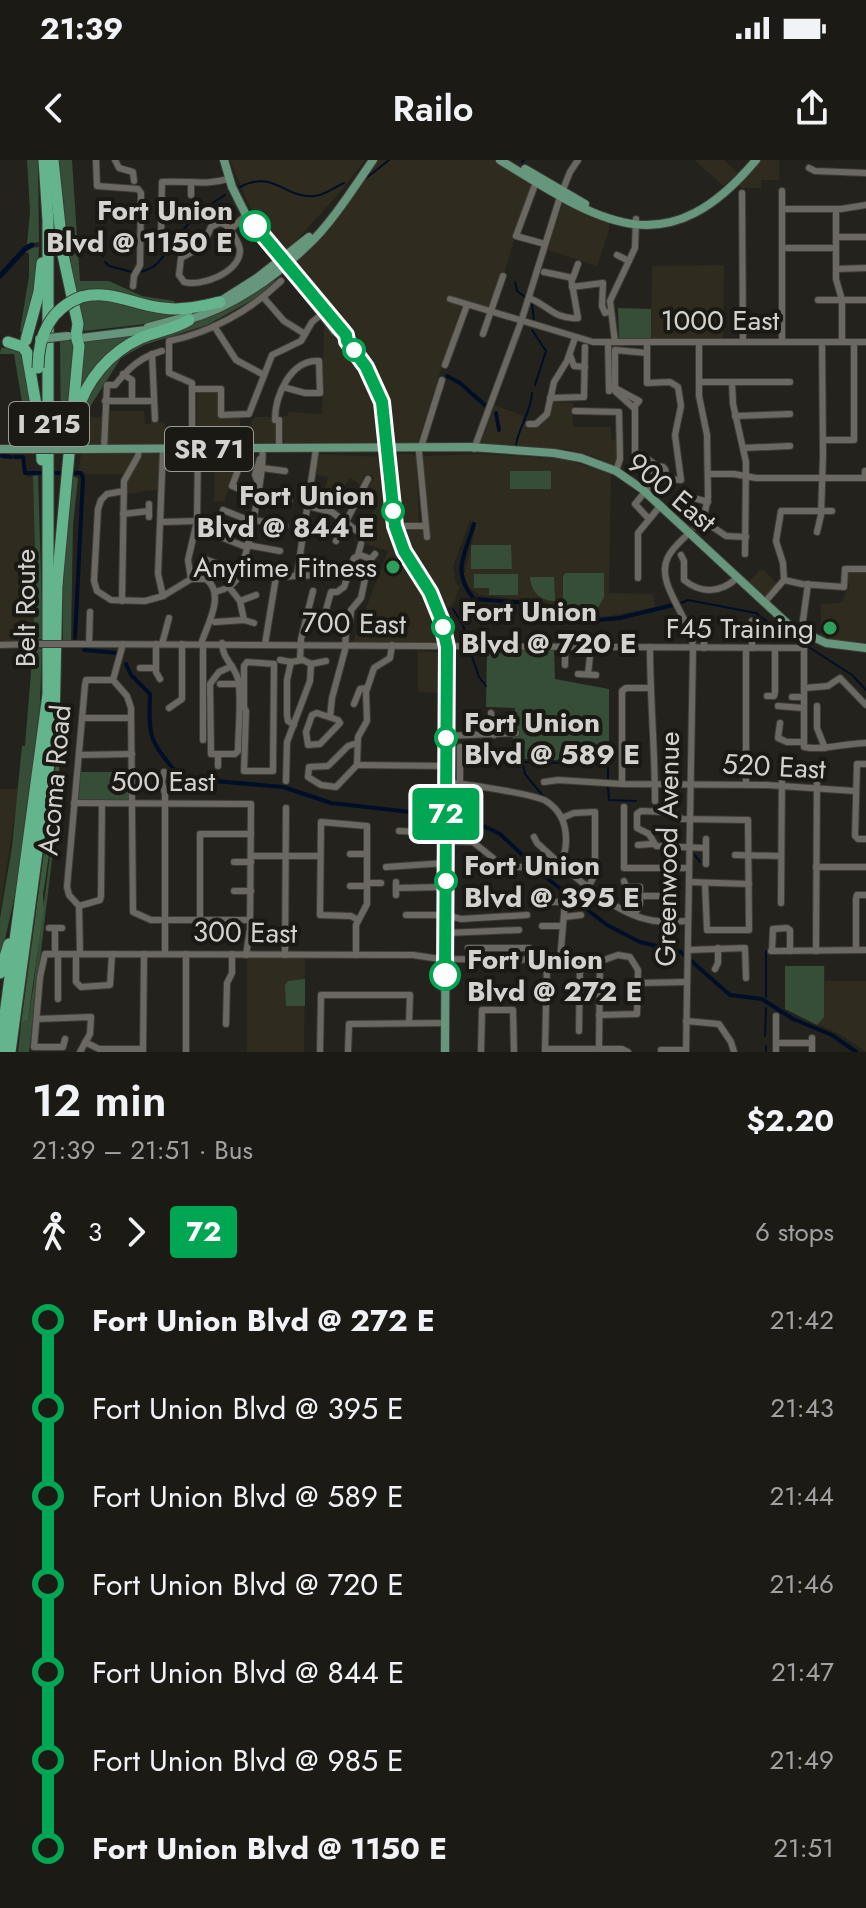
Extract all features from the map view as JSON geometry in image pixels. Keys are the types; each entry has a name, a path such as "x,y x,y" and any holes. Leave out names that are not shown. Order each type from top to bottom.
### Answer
{"highway":[{"name":"Belt Route","path":"12,1052 54,726 44,160"},
{"name":"Belt Route","path":"0,1052 48,694 53,584 55,218 52,160"},
{"path":"52,160 63,255 78,324 72,336 79,346 69,461 53,584"},
{"path":"32,340 39,292 46,179"},
{"path":"53,584 38,368 40,341 46,326 64,306 81,297 108,294 147,305 177,309 220,302"},
{"path":"69,461 79,404 105,364 122,349 142,338 189,320"},
{"path":"4,342 23,347 27,353 41,434"},
{"path":"0,973 7,957 29,845"}],"main road":[{"path":"224,160 228,179 246,215 346,335 366,367 380,396 395,526 404,551 435,595 446,618 449,638 445,1052"},
{"path":"72,336 81,338 134,332 189,320 231,302 270,275 309,237 366,160"},
{"path":"4,342 163,323 220,302 284,261 316,236 373,160"},
{"path":"500,160 561,195 636,222 672,221 704,209 729,191 756,160"},
{"path":"510,160 561,195"},
{"path":"636,222 674,215 703,203 726,187 749,160"},
{"path":"271,246 294,249"},
{"path":"284,261 285,269 342,339 347,341"},
{"path":"270,275 282,273 296,282"},
{"name":"900 East","path":"0,449 474,449 562,454 594,461 644,490 692,530 737,578"},
{"name":"SR 71","path":"737,578 799,632 839,646 866,648"}],"street":[{"path":"96,160 97,186 138,189 141,193 140,265 133,286"},
{"path":"115,160 119,168 133,172 134,181"},
{"path":"474,449 521,322 561,195 578,160"},
{"path":"844,160 844,171"},
{"path":"809,168 815,171 866,173"},
{"path":"161,238 162,182 211,184 228,179"},
{"path":"191,182 191,195"},
{"path":"536,182 516,236 545,244"},
{"path":"782,191 782,342"},
{"path":"742,193 743,342"},
{"path":"782,209 836,209 866,205"},
{"path":"836,209 836,282 842,300 842,342"},
{"path":"228,228 246,215"},
{"path":"636,222 636,243 611,297 612,389 634,407 637,459 652,471 660,472"},
{"path":"223,223 228,228 240,249 233,264 212,279 190,283 182,280 179,272 182,256 203,246 216,224 223,223"},
{"path":"836,237 866,237"},
{"path":"782,248 836,248"},
{"path":"617,255 629,261"},
{"path":"529,298 539,301 554,315 578,318 571,278 578,264"},
{"path":"836,269 866,268"},
{"path":"544,272 571,278"},
{"path":"483,334 503,276"},
{"path":"191,579 188,556 197,521 192,389 191,382 169,373 169,341 214,326 264,298 281,281"},
{"path":"572,287 603,283 603,310 605,313 611,311"},
{"path":"264,298 287,324 305,334"},
{"path":"445,365 467,305 450,299"},
{"path":"818,300 866,300"},
{"name":"1000 East","path":"467,305 575,338 612,342 866,342"},
{"path":"192,389 221,389 221,415 248,414 272,355 298,344 312,322 322,314"},
{"path":"214,326 236,360 264,375"},
{"path":"529,424 536,424 547,414 556,375 570,355 575,338"},
{"path":"647,342 647,383 674,383 680,393 681,406 675,435 681,480 663,479 660,472"},
{"path":"692,530 708,502 707,435 701,406 699,342"},
{"path":"817,532 821,511 823,440 822,342"},
{"path":"823,440 854,440 854,342"},
{"path":"550,398 584,397 585,347"},
{"path":"612,389 615,350 647,353"},
{"path":"104,449 107,385 115,385 129,366 162,351"},
{"path":"152,354 155,419"},
{"path":"570,355 574,366 585,367"},
{"path":"279,449 279,420 275,420 275,412 283,387 294,370 314,360 319,361 320,393 305,393 283,387"},
{"path":"123,374 132,380 132,401"},
{"path":"427,537 420,450 442,380"},
{"path":"699,382 790,382"},
{"path":"732,382 746,476 745,554"},
{"path":"105,401 154,401"},
{"path":"575,411 619,412 620,460 616,471"},
{"path":"735,416 790,414"},
{"path":"743,448 790,446"},
{"path":"122,601 125,479 139,449"},
{"path":"163,449 161,522 154,568 163,596"},
{"path":"215,592 229,587 240,572 253,521 262,449"},
{"path":"297,575 316,449"},
{"path":"243,457 232,486 289,501"},
{"path":"261,467 285,471"},
{"path":"708,474 865,478 865,471"},
{"path":"649,519 635,504 660,472"},
{"path":"336,541 368,479"},
{"path":"124,491 107,494 99,504 94,581 100,595 122,601 151,600 191,579 210,581 215,592 214,606 202,644 203,740"},
{"path":"683,495 708,502"},
{"path":"638,578 638,535 661,505"},
{"path":"308,506 332,512 357,531"},
{"path":"223,510 253,521 285,526"},
{"path":"123,514 149,511"},
{"path":"764,603 784,580 783,563 776,541 781,511 832,511"},
{"path":"701,519 726,536 746,537"},
{"path":"161,522 197,521"},
{"path":"395,526 424,526"},
{"name":"Greenwood Avenue","path":"686,1051 693,648 691,631 664,572 671,552 692,530"},
{"path":"213,534 246,546 280,551"},
{"path":"152,535 160,535"},
{"path":"326,610 331,592 344,587 361,544"},
{"path":"330,717 351,610 361,598 365,579 372,571 373,557 358,555"},
{"path":"681,555 684,580 695,588 721,590 737,578"},
{"path":"205,559 240,572 274,576 318,575 325,571"},
{"path":"784,580 844,587 845,569 866,569"},
{"path":"259,662 274,576"},
{"path":"803,620 808,584"},
{"path":"229,587 240,601 244,620"},
{"path":"301,660 301,644 313,591"},
{"path":"240,601 256,595"},
{"path":"89,644 90,612"},
{"path":"160,679 156,668 159,644 169,618"},
{"path":"215,622 244,620 254,623"},
{"path":"746,785 752,621"},
{"path":"704,648 704,631 708,624"},
{"path":"214,754 237,753 238,684 232,666 223,654 222,643"},
{"name":"700 East","path":"0,645 222,643 804,648 805,688"},
{"path":"123,644 113,680 129,700 131,718 133,912 148,919 250,920"},
{"path":"169,708 182,699 182,644"},
{"path":"357,743 350,745 328,766 309,767 308,776 321,785 336,787 357,765 359,734 367,721 366,688 376,665 390,658 392,645"},
{"path":"565,647 565,665"},
{"path":"578,674 592,674 591,647"},
{"path":"650,647 655,801"},
{"path":"767,696 774,696 775,692 775,648"},
{"path":"280,660 301,660 311,664 326,661"},
{"path":"365,661 376,665"},
{"path":"259,662 273,663 275,669 272,711 275,769 244,771 244,666 259,662"},
{"path":"291,662 287,680 287,715 288,721 294,725"},
{"path":"286,781 287,742 310,681 311,664"},
{"path":"218,766 214,754 210,686 219,672 232,666"},
{"path":"140,668 156,668"},
{"path":"804,744 805,688 828,686 840,678 866,705"},
{"name":"Acoma Road","path":"112,954 109,986 81,987 76,982 79,906 69,895 67,887 86,680 113,680"},
{"path":"220,684 238,684"},
{"path":"354,704 360,689 366,688"},
{"path":"622,784 622,691 626,688 650,688"},
{"path":"792,697 804,697"},
{"path":"778,706 803,708"},
{"path":"817,706 817,728 825,748"},
{"path":"491,713 494,735"},
{"path":"313,714 330,717 340,723 320,744 307,745 307,730 313,714"},
{"path":"82,718 131,718"},
{"path":"780,723 778,738 787,742 825,748 844,743 866,743"},
{"path":"446,736 516,733"},
{"path":"460,747 460,784"},
{"path":"79,755 132,754"},
{"path":"866,764 857,764 855,791 855,836 866,839"},
{"path":"357,765 446,766"},
{"path":"781,903 782,769"},
{"path":"816,951 817,771"},
{"path":"164,772 165,954"},
{"name":"520 East","path":"544,782 746,785 855,791"},
{"path":"446,783 542,800 562,818 565,825 566,851 559,862"},
{"name":"500 East","path":"74,803 251,804 251,834"},
{"path":"79,906 101,898 102,803"},
{"path":"624,807 624,868 689,868"},
{"path":"285,955 286,808"},
{"path":"562,818 574,813 595,812 595,874 589,886"},
{"path":"652,844 649,834 637,828 638,813 669,812 681,819 748,820 749,930 707,930 705,884"},
{"path":"356,955 358,920 365,910 367,826 321,822 320,915 348,916 358,920"},
{"path":"399,831 476,844 493,858 495,867"},
{"path":"200,920 200,834 251,834 250,920 246,955"},
{"path":"816,834 825,834"},
{"path":"534,837 559,862 609,901 653,921 688,921"},
{"path":"706,839 706,864"},
{"path":"638,845 706,848"},
{"path":"350,854 367,854"},
{"path":"735,855 780,856"},
{"path":"234,862 285,856 320,856"},
{"path":"386,867 446,863"},
{"path":"481,867 525,867"},
{"path":"816,867 866,867"},
{"path":"624,881 626,887 640,887 640,904 635,914"},
{"path":"689,882 749,884"},
{"path":"350,886 381,883"},
{"path":"396,888 446,887"},
{"path":"234,891 251,891"},
{"path":"856,950 857,895 866,895"},
{"path":"640,896 673,896"},
{"path":"816,897 825,897"},
{"path":"549,902 565,902 560,960"},
{"path":"365,910 375,914"},
{"path":"406,915 446,915 461,919 527,915"},
{"path":"564,917 581,915"},
{"path":"856,923 866,923"},
{"path":"542,926 561,926"},
{"path":"56,928 58,999"},
{"path":"790,951 790,930 773,929 772,951 790,951 816,951 866,950"},
{"path":"446,933 519,930"},
{"path":"468,948 529,948"},
{"path":"498,959 499,948"},
{"path":"688,954 718,948 746,949 746,978"},
{"path":"715,969 718,948"},
{"name":"300 East","path":"37,1019 44,954 413,955 445,959 547,960 600,960 626,955 635,962 638,983"},
{"path":"85,1042 109,1051 143,1051 144,954"},
{"path":"186,954 186,1052"},
{"path":"226,1024 227,983 232,973 232,954"},
{"path":"547,960 545,1051 599,1049 628,1052"},
{"path":"579,1031 580,960"},
{"path":"599,1049 600,960"},
{"path":"599,1015 637,1014 638,983 687,982"},
{"path":"320,1052 321,995 410,995 409,1023"},
{"path":"481,1052 482,1010 513,1010 514,1052"},
{"path":"776,1016 776,1052"},
{"path":"65,1039 63,1047 34,1047 37,1019 91,1017 91,1029 80,1052"},
{"path":"686,1021 719,1024 734,1051"},
{"path":"348,1052 349,1024 445,1023"},
{"path":"776,1043 812,1040 812,1052"},
{"path":"661,1050 686,1051"}],"shaded area":[{"path":"230,160 365,160 285,253 251,210"},
{"path":"376,160 494,160 531,184 493,311 463,301 417,444 393,442 389,404 376,369 293,263"},
{"path":"695,160 724,160 738,173 723,186"},
{"path":"759,160 779,160 779,180 761,180 761,188 742,188 738,185"},
{"path":"563,203 609,222 597,266 548,250"},
{"path":"724,265 723,339 651,339 652,266"},
{"path":"324,323 357,364 369,387 376,404 380,442 196,444 197,393 217,393 217,418 240,418 240,433 247,432 256,417 282,417 288,412 322,414"},
{"path":"551,402 573,403 573,427 611,427 611,440 621,440 620,468 566,449 481,443 495,405 523,416 522,421 538,427 550,415"},
{"path":"107,411 144,411 145,424 151,424 151,421 165,423 165,444 81,444 89,417 106,417"},
{"path":"81,454 162,454 161,489 126,494 127,478 121,474 86,474 79,470"},
{"path":"215,454 242,454 224,501 214,502"},
{"path":"317,454 382,457 392,536 436,612 441,643 353,642 388,551 354,540 375,508 362,500 374,478 372,475 364,475 362,486 349,478 341,495 323,494 328,477 314,475"},
{"path":"413,454 416,457 419,523 400,521 395,457"},
{"path":"482,454 564,459 611,474 609,593 653,594 655,607 610,616 572,618 546,602 479,595 468,586 464,575 475,529 475,523 470,520 453,567 456,584 460,586 453,605 445,609 409,548 403,530 426,529 423,456"},
{"path":"24,456 27,478 33,476 36,595 32,640 0,642 0,457"},
{"path":"764,570 778,585 765,597 748,582"},
{"path":"848,572 866,572 866,642 839,641 821,636 821,604 841,603 849,587"},
{"path":"418,651 440,653 439,693 418,692"},
{"path":"0,789 19,789 0,910"},
{"path":"247,958 305,958 304,1052 247,1052"},
{"path":"785,966 825,966 825,981 866,981 866,1052 841,1035 785,1009"}],"green space":[{"path":"27,160 38,160 39,242 27,244 30,212"},
{"path":"56,160 72,160 80,281 109,281 142,296 174,301 177,308 74,297"},
{"path":"39,247 37,281 24,336 20,331 29,276 29,253 24,252"},
{"path":"273,278 275,281 258,297 207,325 144,345 121,358 91,405 81,443 74,443 93,386 122,355 141,344 222,310"},
{"path":"89,297 193,311 154,323 85,331 81,328 75,305"},
{"path":"618,308 651,309 651,338 619,338"},
{"path":"148,332 135,338 75,402 79,340"},
{"path":"74,340 67,443 61,443 60,341"},
{"path":"1,348 22,348 37,441 29,443 14,354 0,354"},
{"path":"510,471 551,471 551,489 510,489"},
{"path":"38,475 43,639 32,640 36,595 33,476"},
{"path":"70,475 78,478 73,525 71,640 63,640 63,574"},
{"path":"471,545 511,545 512,569 471,569"},
{"path":"566,573 604,573 604,597 598,608 575,614 563,610 563,576"},
{"path":"474,574 518,574 518,595 489,595 489,588 474,588"},
{"path":"530,577 554,577 555,601 537,595"},
{"path":"33,647 42,649 39,727 16,890 0,962 0,918 12,847 22,746 25,746"},
{"path":"487,650 554,650 555,679 609,689 609,762 522,759 510,732 514,730 515,708 486,707"},
{"path":"59,740 57,801 43,895 44,908 28,1019 21,1024"},
{"path":"79,772 131,772 129,801 77,800"},
{"path":"56,808 29,1052 18,1052 21,1024 28,1019 33,989"},
{"path":"785,966 824,966 824,1017 817,1025 785,1009"},
{"path":"305,979 305,1006 286,1006 285,985 288,981"}],"waterway":[{"path":"365,179 389,160"},
{"path":"240,187 262,181 304,196 315,196 344,183"},
{"path":"139,272 159,262 190,222 225,195"},
{"path":"70,244 97,239 103,256"},
{"path":"0,276 32,245"},
{"path":"105,262 132,272"},
{"path":"515,282 517,291 525,297"},
{"path":"532,304 534,321"},
{"path":"532,330 546,351 535,385"},
{"path":"447,376 460,383 487,407"},
{"path":"516,445 532,393"},
{"path":"496,413 499,430"},
{"path":"2,456 11,457"},
{"path":"15,457 23,457 25,473 81,473 83,478 75,638"},
{"path":"474,524 462,563 463,580 474,599 540,604 570,622"},
{"path":"681,603 688,600 756,613 787,637 804,644 852,675 866,690"},
{"path":"576,622 620,618 673,605"},
{"path":"453,609 463,625 468,643"},
{"path":"84,650 117,653"},
{"path":"470,651 479,677 486,686"},
{"path":"126,664 131,675 150,694 151,732 157,748 181,778 283,787 331,803 437,815"},
{"path":"516,748 525,774 543,796"},
{"path":"523,762 608,764 608,780"},
{"path":"608,787 609,800 636,801"},
{"path":"453,818 500,834 548,879 607,925 640,942 681,952 730,995 762,999 793,1019 832,1035 856,1052"},
{"path":"694,854 700,862"},
{"path":"530,906 539,896"},
{"path":"766,951 766,997"},
{"path":"765,1036 766,1008"},
{"path":"766,1046 766,1052"}],"bus line":[{"name":"72","path":"255,226 346,335 374,381 385,415 395,526 404,551 430,592 443,625 447,647 445,975"}],"place":[{"name":"Fort Union Blvd @ 1150 E","path":"255,226"},
{"name":"Fort Union Blvd @ 844 E","path":"393,511"},
{"name":"Anytime Fitness","path":"393,567"},
{"name":"Fort Union Blvd @ 720 E","path":"443,627"},
{"name":"F45 Training","path":"830,628"},
{"name":"Fort Union Blvd @ 589 E","path":"446,738"},
{"name":"Fort Union Blvd @ 395 E","path":"446,881"},
{"name":"Fort Union Blvd @ 272 E","path":"445,975"}]}
